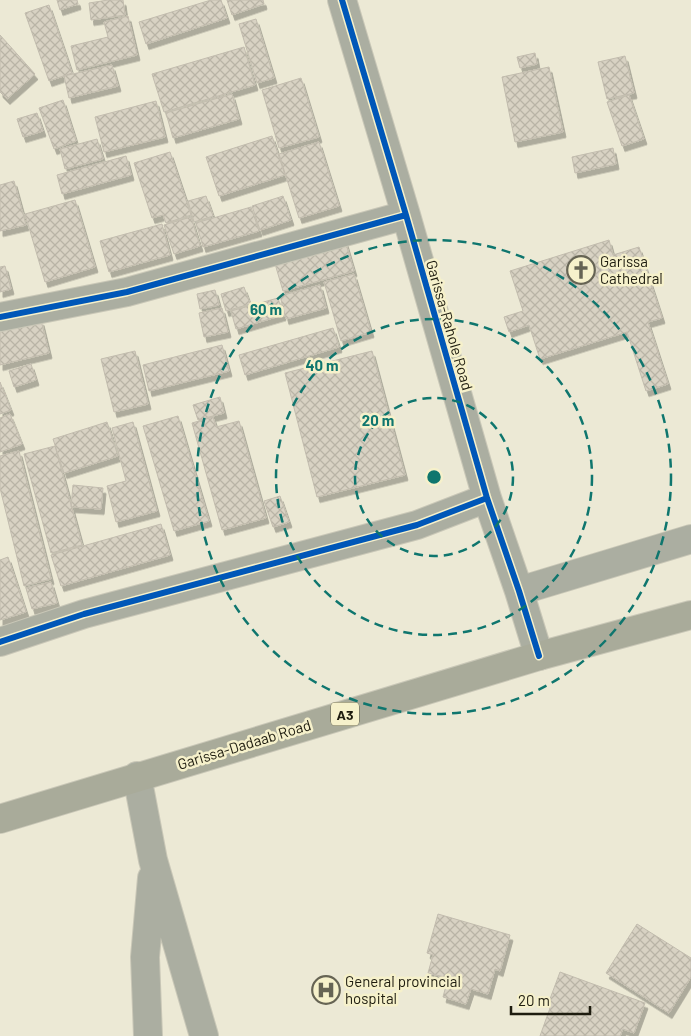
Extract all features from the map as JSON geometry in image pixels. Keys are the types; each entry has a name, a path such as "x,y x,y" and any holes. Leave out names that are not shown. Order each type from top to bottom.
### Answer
{"highway":[{"name":"Garissa-Dadaab Road","path":"0,819 137,776 540,656 691,615"}],"street":[{"name":"Garissa-Rahole Road","path":"342,0 487,498 540,656"},
{"path":"0,317 127,292 406,215"},
{"path":"0,642 84,614 417,525 487,498"},
{"path":"519,591 691,539"},
{"path":"137,776 153,860 204,1036"},
{"path":"148,1036 145,958 153,860"}],"building":[{"path":"57,0 77,0 78,4 60,10"},
{"path":"123,0 125,15 91,20 89,3"},
{"path":"211,0 221,0 227,18 146,44 139,22"},
{"path":"227,0 263,0 264,4 232,15"},
{"path":"49,5 72,73 49,81 25,13"},
{"path":"128,16 137,55 77,70 71,46 108,37 104,22"},
{"path":"256,19 274,78 257,83 239,24"},
{"path":"0,35 35,74 7,99 0,92"},
{"path":"244,47 255,85 164,112 152,74"},
{"path":"535,53 537,64 520,68 517,57"},
{"path":"625,56 634,93 607,99 598,62"},
{"path":"112,65 118,86 69,98 64,76"},
{"path":"549,67 563,132 515,142 502,77"},
{"path":"301,78 319,137 279,148 262,90"},
{"path":"232,94 239,119 173,138 166,113"},
{"path":"629,95 644,139 622,146 607,102"},
{"path":"63,100 76,141 54,149 39,108"},
{"path":"156,101 165,137 104,152 95,117"},
{"path":"37,113 43,131 23,137 17,119"},
{"path":"272,136 285,175 219,196 206,157"},
{"path":"97,139 103,159 65,169 60,149"},
{"path":"319,142 339,206 299,218 279,154"},
{"path":"613,148 616,164 575,173 572,157"},
{"path":"170,152 191,215 166,223 163,215 152,218 134,163"},
{"path":"126,156 131,175 62,194 57,175"},
{"path":"14,181 26,225 0,231 0,185"},
{"path":"206,196 213,216 194,222 188,201"},
{"path":"283,196 291,220 260,230 252,206"},
{"path":"75,200 95,267 45,282 25,214"},
{"path":"251,207 259,231 203,247 196,223"},
{"path":"191,217 200,246 174,254 164,225"},
{"path":"162,224 170,255 109,272 100,241"},
{"path":"344,237 354,271 283,291 273,257"},
{"path":"609,240 613,255 639,247 662,318 648,322 668,384 646,391 627,332 540,359 529,325 509,332 504,317 523,311 510,271"},
{"path":"5,266 11,289 0,292 0,267"},
{"path":"354,274 371,332 341,341 324,282"},
{"path":"320,285 326,308 286,319 280,296"},
{"path":"244,287 250,304 226,311 221,294"},
{"path":"215,290 219,305 200,309 197,294"},
{"path":"278,298 283,315 236,329 231,311"},
{"path":"222,308 228,332 204,337 199,313"},
{"path":"41,320 49,353 0,365 0,331"},
{"path":"333,328 339,347 245,375 239,355"},
{"path":"222,345 229,371 149,391 143,365"},
{"path":"135,351 148,404 114,412 101,359"},
{"path":"372,351 405,475 317,497 285,373"},
{"path":"31,364 36,380 14,387 9,371"},
{"path":"0,382 11,410 0,414"},
{"path":"220,397 224,413 198,420 193,405"},
{"path":"10,414 22,444 0,452 0,418"},
{"path":"178,416 209,521 174,531 143,426"},
{"path":"213,417 216,427 239,421 266,518 222,530 192,423"},
{"path":"107,422 118,456 64,473 53,439"},
{"path":"133,422 157,511 116,522 107,486 126,481 112,428"},
{"path":"55,446 82,545 51,553 24,454"},
{"path":"19,451 51,579 24,586 0,488 0,456"},
{"path":"73,485 103,488 101,509 71,507"},
{"path":"280,496 289,522 273,527 264,501"},
{"path":"161,524 170,555 61,586 51,555"},
{"path":"8,557 26,612 0,620 0,560"},
{"path":"51,582 57,603 32,609 26,588"},
{"path":"438,914 510,935 500,971 495,969 488,994 471,989 466,1004 443,997 448,978 428,973 433,955 427,953"},
{"path":"637,924 691,958 691,977 669,1013 606,973"},
{"path":"560,972 645,1003 634,1033 623,1029 620,1036 540,1036 550,1008 547,1007"}],"cycle path":[{"path":"342,0 487,498 539,656"},
{"path":"0,317 127,292 406,215"},
{"path":"0,642 84,614 417,525 487,498"}],"place":[{"name":"Garissa Cathedral","path":"581,270"},
{"name":"General provincial hospital","path":"326,990"}]}
